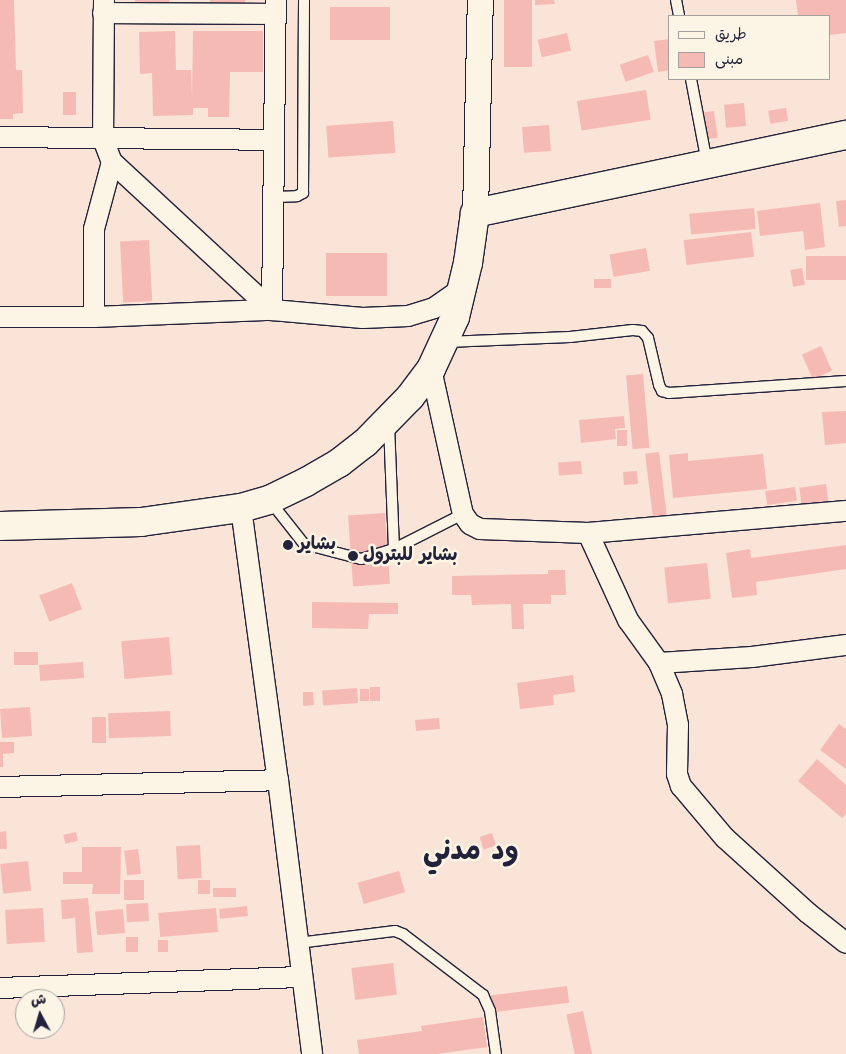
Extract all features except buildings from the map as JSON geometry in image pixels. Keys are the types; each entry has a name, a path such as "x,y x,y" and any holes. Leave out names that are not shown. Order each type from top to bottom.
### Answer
{"main road":[{"path":"0,526 141,522 241,508 269,500 339,463 365,443 389,420 431,369 445,342 463,288 472,243 475,213 846,135"}],"street":[{"path":"475,213 480,0"},
{"path":"104,7 276,7 272,310 112,162 103,139 104,7"},
{"path":"0,137 274,140"},
{"path":"94,317 94,228 112,162"},
{"path":"0,317 94,317 272,310 364,318 408,316 434,308 463,288"},
{"path":"431,369 463,514 470,524 480,529 588,533 846,511"},
{"path":"241,508 278,780 312,1054"},
{"path":"588,533 632,628 659,663 676,709 678,725 677,774 681,786 725,838 808,913 846,943"},
{"path":"659,663 752,657 846,645"},
{"path":"0,786 278,780"},
{"path":"0,988 302,977"}],"lane":[{"path":"274,198 297,196 303,193 304,0"},
{"path":"676,0 679,15"},
{"path":"691,80 708,164"},
{"path":"445,342 570,338 633,330 642,331 648,338 659,385 662,391 669,393 846,381"},
{"path":"389,420 394,548"},
{"path":"269,500 304,544 361,559 394,548 463,514"},
{"path":"298,943 395,931 404,934 483,995 490,1011 496,1054"}],"place":[{"name":"بشاير","path":"288,545"},
{"name":"بشاير للبترول","path":"353,556"}],"district":[{"name":"ود مدني","path":"471,852"}]}
